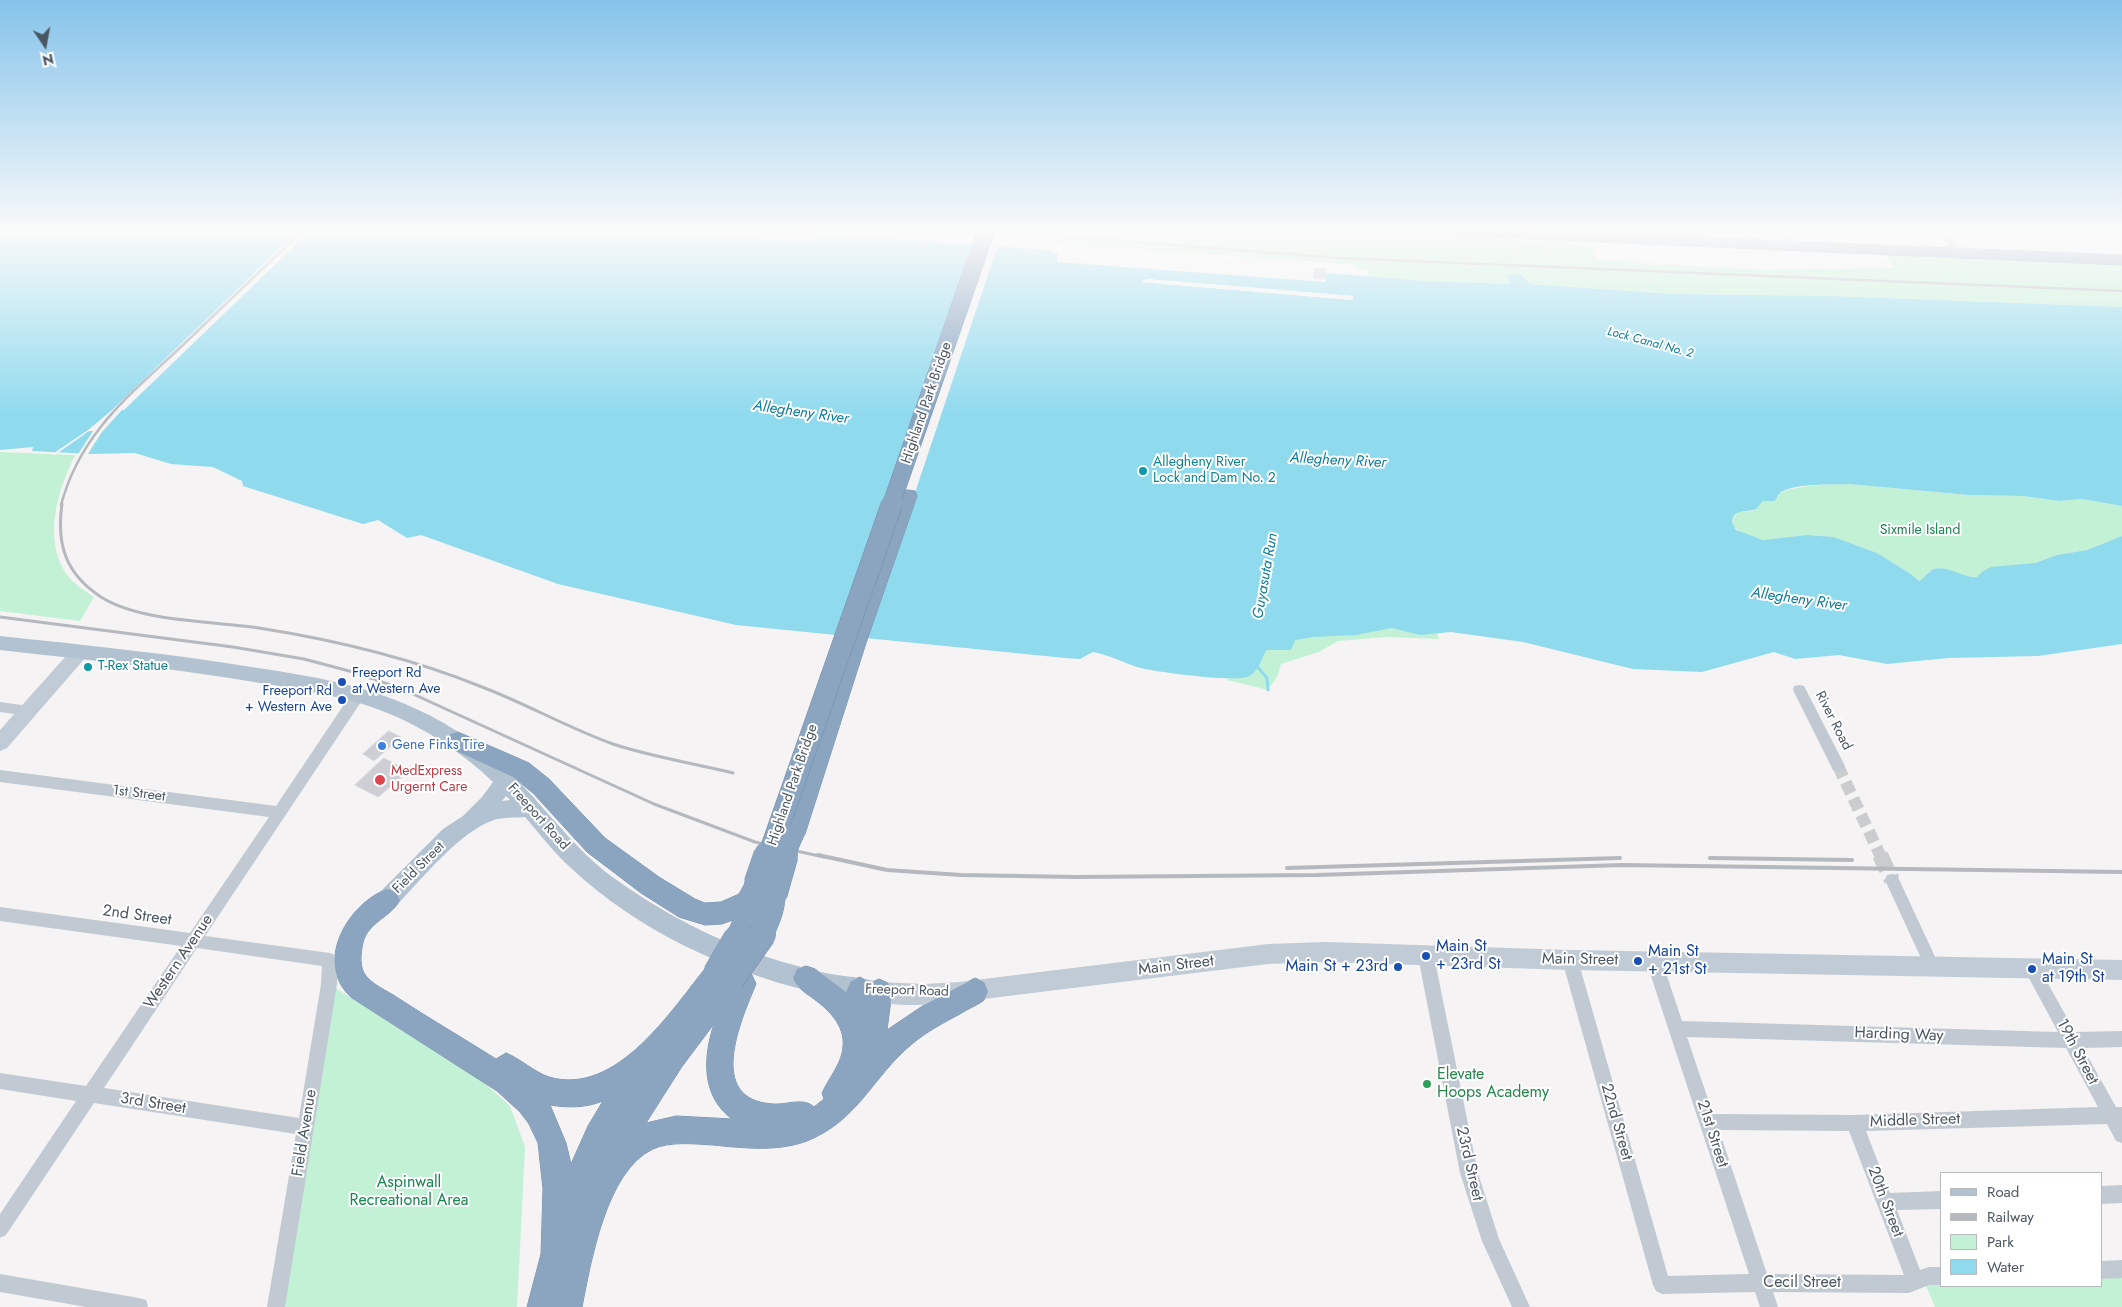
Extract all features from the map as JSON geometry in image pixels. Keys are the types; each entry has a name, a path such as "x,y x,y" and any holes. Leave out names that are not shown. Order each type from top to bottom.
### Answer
{"highway":[{"name":"Highland Park Bridge","path":"765,889 808,747 965,292"},
{"name":"Highland Park Bridge","path":"730,979 754,960 756,895 765,889 782,860 856,640 908,496 975,292"},
{"path":"458,741 521,770 541,786 596,845 650,885 688,908 705,914 722,913 748,902 765,889"},
{"path":"387,900 371,927 364,944 362,958 367,974 379,987 531,1083 551,1091 573,1094 600,1089 620,1079 645,1060 730,979"},
{"path":"387,900 367,914 351,939 348,953 349,969 355,983 370,995 510,1084 532,1104 547,1128 556,1159 558,1212 555,1252"},
{"path":"730,979 719,1061 721,1077 728,1097 744,1111 763,1118 788,1119 815,1112 834,1096 847,1079 854,1063 857,1046 854,1027 847,1011 806,978"},
{"path":"566,1307 592,1203 605,1167 633,1114 672,1057 713,1005 730,979"},
{"path":"592,1203 622,1156 640,1141 654,1134 679,1130 766,1135 790,1132 806,1127 827,1115 844,1100 878,1058 911,1027 984,990"},
{"path":"854,1027 870,991"},
{"path":"862,1080 870,1054 870,991"},
{"path":"543,1307 555,1252 568,1210 588,1159 612,1114 664,1040"}],"main road":[{"name":"Freeport Road","path":"0,643 220,668 358,695 407,713 458,741 505,781 579,862 605,884 638,908 689,936 736,957 806,978 870,991 924,994 984,990 1069,980"},
{"path":"0,743 80,652"},
{"name":"Field Street","path":"387,900 451,836 470,822 490,803 505,781"},
{"name":"Field Street","path":"451,836 462,820 485,796 505,781"},
{"path":"470,822 480,815 495,810 530,808"},
{"name":"Main Street","path":"1069,980 1268,954 1326,952 1570,960 2122,970"}],"street":[{"name":"River Road","path":"1800,690 1838,766"},
{"name":"Western Avenue","path":"0,1229 358,695"},
{"path":"0,707 29,711"},
{"name":"1st Street","path":"0,776 279,812"},
{"path":"1892,880 1932,966"},
{"name":"2nd Street","path":"0,914 329,959"},
{"name":"23rd Street","path":"1426,956 1469,1173 1491,1241 1521,1307"},
{"name":"Field Avenue","path":"276,1307 329,984 331,963 329,959"},
{"name":"22nd Street","path":"1570,960 1662,1285"},
{"name":"21st Street","path":"1654,961 1769,1307"},
{"name":"19th Street","path":"2032,969 2070,1040 2117,1115 2122,1134"},
{"name":"Harding Way","path":"1676,1029 2070,1040 2122,1039"},
{"name":"3rd Street","path":"0,1081 306,1127"},
{"name":"Middle Street","path":"1709,1122 1854,1123 2117,1115"},
{"name":"20th Street","path":"1854,1123 1916,1282"},
{"path":"2102,1195 2122,1194"},
{"path":"1884,1202 1940,1200"},
{"path":"2102,1270 2122,1269"},
{"name":"Cecil Street","path":"1662,1285 1760,1283 1909,1284 1929,1276 1940,1276"},
{"path":"0,1282 139,1307"}],"green space":[{"path":"1644,292 2122,292 2122,307 1832,296"},
{"path":"0,452 75,455 58,499 54,530 55,546 59,561 67,575 94,597 80,621 0,611"},
{"name":"Sixmile Island","path":"1849,484 1968,495 2023,496 2059,501 2082,499 2122,506 2122,536 2087,550 2057,555 2035,563 2015,566 1977,577 1964,576 1939,568 1929,571 1922,581 1919,581 1877,553 1834,537 1807,535 1763,540 1743,534 1733,526 1733,519 1738,512 1753,511 1763,501 1778,497 1780,493 1788,490"},
{"path":"1296,620 1436,628 1439,639 1388,637 1338,641 1319,652 1281,664 1278,675 1268,690 1227,680 1241,659"},
{"name":"Aspinwall Recreational Area","path":"329,984 481,1080 510,1106 525,1147 517,1307 276,1307"},
{"path":"2102,1275 2122,1275 2122,1307 1935,1307 1925,1283 1940,1282 1940,1287 2102,1287"}],"water":[{"path":"0,292 1259,292 1353,300 1353,296 1304,292 1644,292 1832,296 2122,307 2122,506 2082,499 2059,501 2023,496 1968,495 1849,484 1824,485 1788,489 1781,492 1774,501 1763,501 1756,509 1738,513 1732,522 1736,530 1763,540 1807,535 1834,537 1877,553 1919,581 1932,570 1939,568 1966,576 1977,577 1991,567 2035,563 2057,555 2087,550 2122,536 2122,644 2038,656 1948,658 1887,664 1839,655 1795,659 1774,652 1702,672 1633,669 1523,642 1451,632 1420,635 1392,628 1356,635 1313,637 1295,640 1291,650 1266,650 1254,673 1247,677 1225,678 1175,674 1137,667 1093,652 1080,659 1065,658 736,625 558,584 421,535 407,538 378,520 363,524 243,486 242,481 213,467 171,464 135,453 91,454 32,451 33,447 0,450"}],"pier":[{"path":"235,292 247,292 122,410 102,432 86,457 77,456 93,431 89,431 55,455 51,455 88,430 112,410"},
{"path":"959,292 982,292 866,639 837,636"},
{"path":"1259,292 1304,292 1353,296 1353,300"}],"building":[{"name":"Gene Finks Tire","path":"389,731 401,737 374,761 363,754"},
{"name":"MedExpress Urgernt Care","path":"384,758 409,771 378,797 355,785"}],"waterway":[{"name":"Guyasuta Run","path":"1256,665 1267,678 1268,690"}],"tunnel":[{"path":"1838,766 1881,857"},
{"path":"1880,855 1892,880"}],"railway":[{"path":"61,505 70,479 82,455 95,434 111,414 238,292"},
{"path":"62,504 61,533 66,557 79,579 101,597 117,605 156,616 259,628 316,638 372,651 455,677 499,694 613,744 733,773"},
{"path":"0,617 233,647 304,659 353,672 402,689 654,804 755,842 824,857"},
{"path":"818,855 887,870 961,875 1076,877 1317,875 1622,865 2122,872"},
{"path":"1287,868 1620,858"},
{"path":"1710,858 1852,860"}],"place":[{"name":"Allegheny River Lock and Dam No. 2","path":"1143,471"},
{"name":"T-Rex Statue","path":"88,667"},
{"name":"Freeport Rd at Western Ave","path":"342,682"},
{"name":"Freeport Rd + Western Ave","path":"342,700"},
{"name":"Gene Finks Tire","path":"382,746"},
{"name":"MedExpress Urgernt Care","path":"380,780"},
{"name":"Main St + 23rd St","path":"1426,956"},
{"name":"Main St + 21st St","path":"1638,961"},
{"name":"Main St + 23rd","path":"1398,967"},
{"name":"Main St at 19th St","path":"2032,969"},
{"name":"Elevate Hoops Academy","path":"1427,1084"}],"water label":[{"name":"Lock Canal No. 2","path":"1650,343"},
{"name":"Allegheny River","path":"801,413"},
{"name":"Allegheny River","path":"1338,461"},
{"name":"Allegheny River","path":"1799,600"}]}
